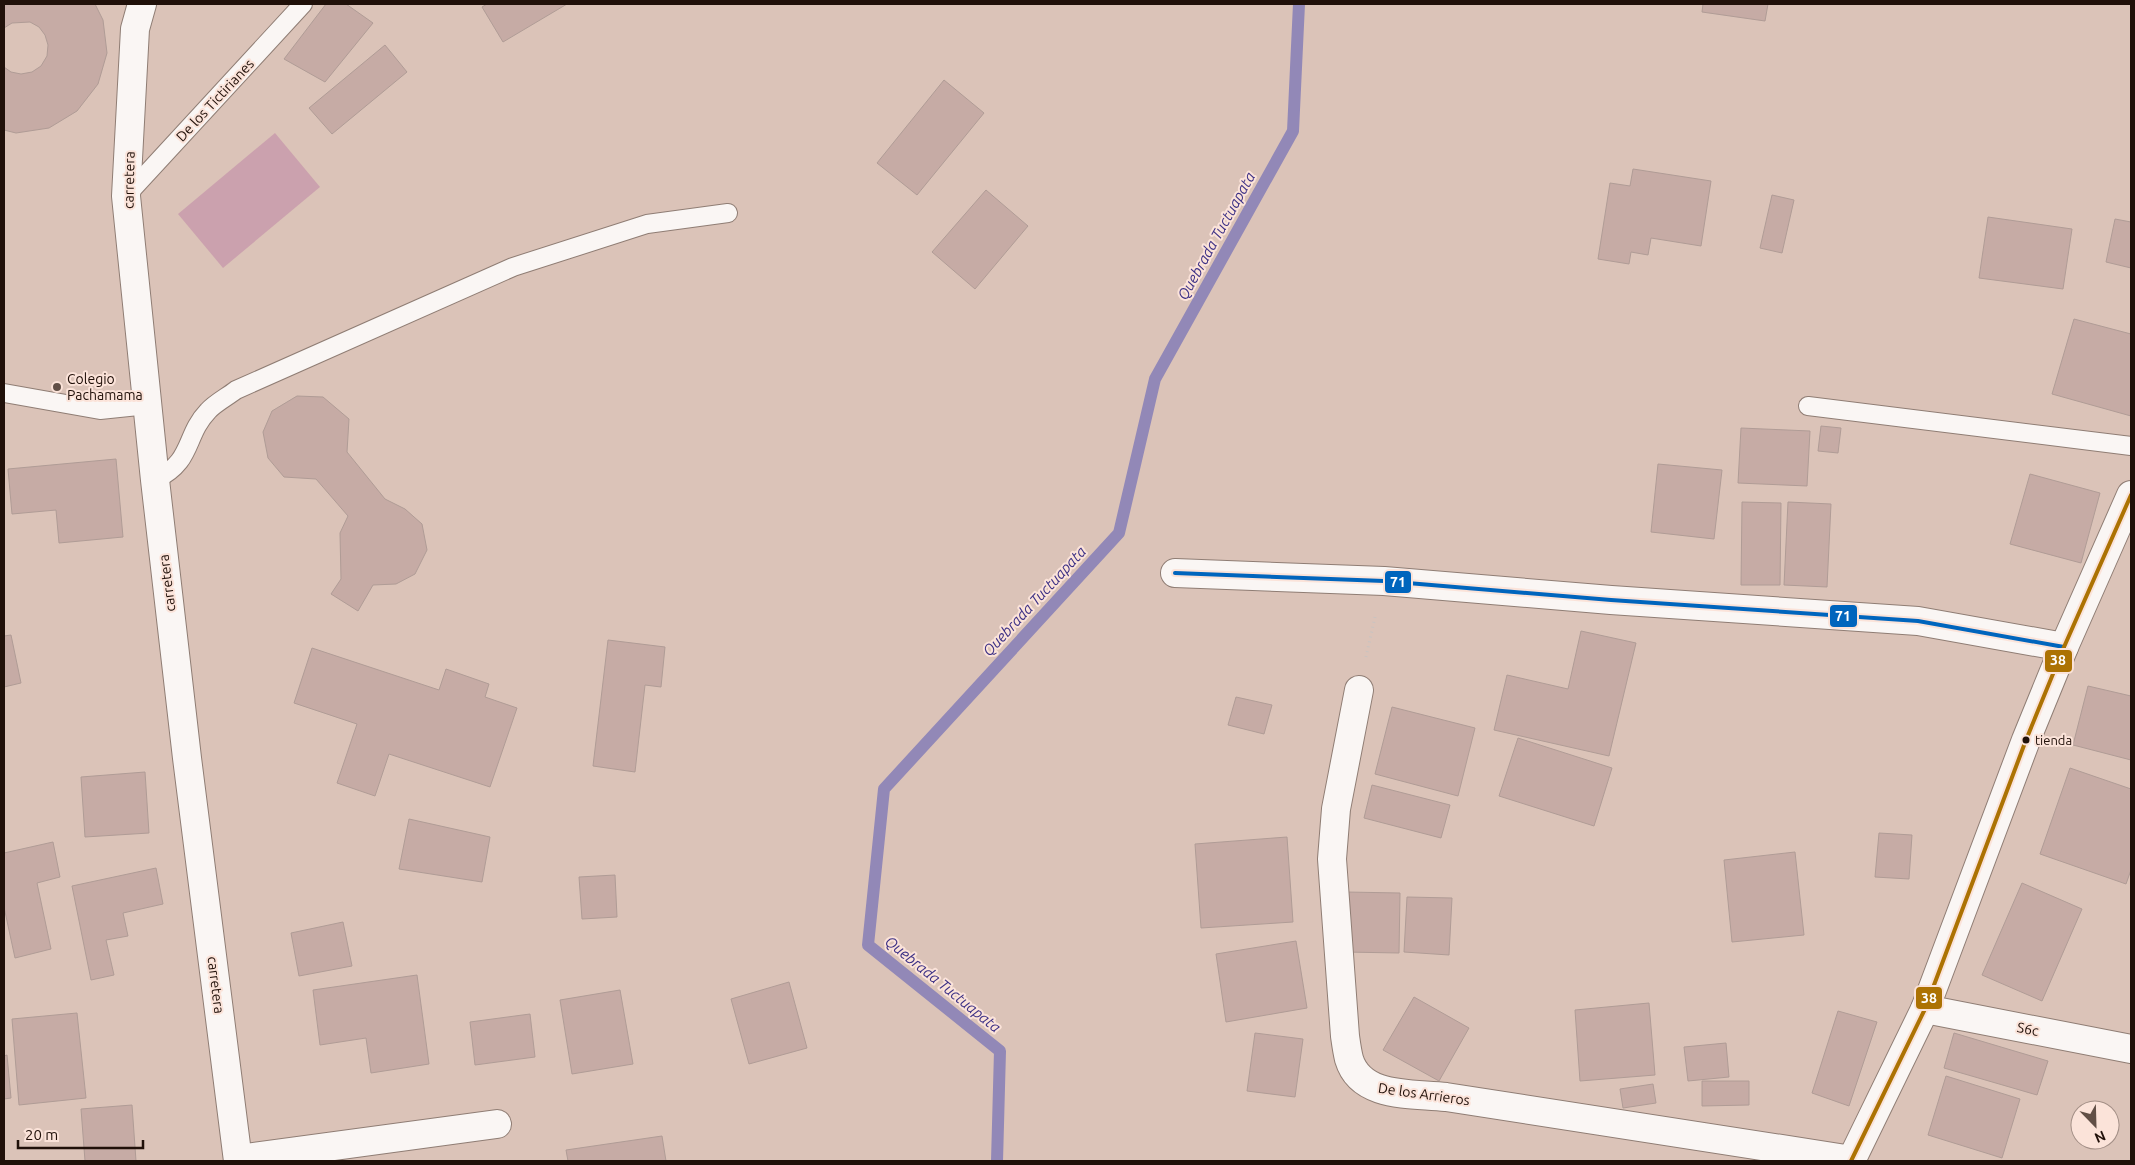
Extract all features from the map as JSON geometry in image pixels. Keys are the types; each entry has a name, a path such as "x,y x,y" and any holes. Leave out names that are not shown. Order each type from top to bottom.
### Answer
{"street":[{"name":"carretera","path":"142,4 136,29 126,196 155,480 188,767 238,1160"},
{"path":"1852,1160 1925,1009 2026,740 2064,647 2123,532 2131,495"},
{"path":"1175,573 1384,581 1611,600 1918,620 2064,647"},
{"name":"De los Arrieros","path":"1359,690 1336,809 1332,859 1345,1036 1349,1060 1362,1081 1379,1090 1456,1098 1852,1160"},
{"name":"S6c","path":"1925,1009 2131,1049"},
{"path":"238,1160 496,1124"}],"lane":[{"name":"De los Tictirianes","path":"126,196 303,4"},
{"path":"155,480 170,473 185,455 196,430 208,411 236,390 513,267 647,224 728,213"},
{"path":"4,394 100,410 148,405"},
{"path":"1808,406 2131,446"}],"path":[{"path":"1359,690 1384,581"}],"shaded area":[{"path":"275,133 320,187 223,268 178,214"}],"building":[{"path":"4,4 95,4 103,20 107,53 98,84 77,111 49,128 16,133 4,130 4,67 11,72 21,74 32,72 41,66 47,56 48,45 45,35 39,27 30,22 12,23 4,28"},
{"path":"326,4 346,4 373,23 325,82 284,59"},
{"path":"487,4 567,4 503,42 482,7"},
{"path":"1703,4 1768,4 1765,21 1702,12"},
{"path":"385,45 407,72 332,134 309,108"},
{"path":"944,80 984,113 917,195 877,163"},
{"path":"1633,169 1711,181 1701,246 1651,238 1648,255 1631,252 1629,264 1598,259 1610,183 1630,186"},
{"path":"986,190 1028,226 975,289 932,252"},
{"path":"1772,195 1794,200 1782,253 1760,248"},
{"path":"1988,217 2072,229 2063,289 1979,278"},
{"path":"2115,219 2131,222 2131,268 2106,262"},
{"path":"2074,319 2131,334 2131,416 2052,394"},
{"path":"297,396 323,397 349,419 347,452 385,499 405,509 422,524 427,550 415,574 396,584 373,585 358,611 331,594 341,579 340,533 348,516 316,479 284,477 268,458 263,432 272,411"},
{"path":"1821,426 1841,428 1838,453 1818,451"},
{"path":"1741,428 1810,431 1807,486 1738,483"},
{"path":"116,459 123,537 59,543 56,510 12,514 8,469"},
{"path":"1658,464 1722,470 1714,539 1651,532"},
{"path":"2030,474 2100,493 2081,563 2010,544"},
{"path":"1742,502 1781,503 1780,585 1741,585"},
{"path":"1788,502 1831,504 1827,587 1784,585"},
{"path":"1581,631 1636,643 1609,756 1494,730 1507,675 1568,689"},
{"path":"11,635 21,683 4,687 4,636"},
{"path":"608,640 665,647 661,687 645,685 635,772 593,766"},
{"path":"312,648 439,690 446,669 489,684 485,697 517,708 490,787 389,754 375,796 337,783 357,724 294,703"},
{"path":"2088,686 2131,696 2131,760 2073,745"},
{"path":"1236,697 1272,705 1264,734 1228,725"},
{"path":"1392,707 1475,728 1458,796 1375,774"},
{"path":"1518,738 1612,768 1594,826 1499,796"},
{"path":"2070,768 2131,789 2131,870 2126,884 2040,854"},
{"path":"145,772 149,833 85,837 81,777"},
{"path":"1372,785 1450,805 1441,838 1364,818"},
{"path":"409,819 490,837 482,882 399,869"},
{"path":"1879,833 1912,835 1909,879 1875,877"},
{"path":"1287,837 1293,922 1201,928 1195,844"},
{"path":"53,842 60,877 37,883 51,949 15,958 4,907 4,853"},
{"path":"1795,852 1804,935 1732,942 1724,860"},
{"path":"156,868 163,904 123,913 128,936 106,940 114,975 91,980 72,886"},
{"path":"615,875 617,917 582,919 579,877"},
{"path":"2022,883 2082,909 2042,1001 1982,975"},
{"path":"1346,892 1400,893 1399,953 1345,952"},
{"path":"1407,897 1452,898 1449,955 1404,952"},
{"path":"343,922 352,966 299,976 291,933"},
{"path":"1296,941 1307,1008 1226,1022 1216,954"},
{"path":"417,975 429,1064 371,1073 366,1038 320,1045 313,990"},
{"path":"789,982 807,1048 749,1064 731,999"},
{"path":"620,990 633,1064 572,1074 560,1000"},
{"path":"1414,997 1469,1028 1439,1081 1383,1050"},
{"path":"1649,1003 1655,1075 1580,1081 1575,1010"},
{"path":"1838,1011 1877,1022 1849,1106 1812,1093"},
{"path":"77,1013 86,1098 19,1105 12,1019"},
{"path":"530,1014 535,1057 475,1065 470,1022"},
{"path":"1255,1033 1303,1039 1295,1097 1247,1091"},
{"path":"1954,1033 2048,1061 2037,1095 1944,1068"},
{"path":"1726,1043 1729,1077 1688,1081 1684,1047"},
{"path":"7,1055 11,1098 4,1099 4,1056"},
{"path":"1946,1076 2020,1099 2002,1158 1928,1135"},
{"path":"1702,1081 1749,1081 1749,1105 1702,1106"},
{"path":"1653,1084 1656,1103 1623,1108 1620,1089"},
{"path":"132,1105 136,1161 85,1161 81,1109"},
{"path":"662,1136 666,1161 568,1161 566,1150"}],"waterway":[{"name":"Quebrada Tuctuapata","path":"997,1161 1000,1051 868,945 884,789 1119,533 1155,379 1293,131 1299,4"}],"transit line":[{"name":"38","path":"1851,1161 1925,1009 2026,740 2064,647 2131,495"},
{"name":"71","path":"1175,573 1384,581 1611,600 1918,621 2064,647"}],"place":[{"name":"Colegio Pachamama","path":"57,387"},
{"name":"tienda","path":"2026,740"}]}
